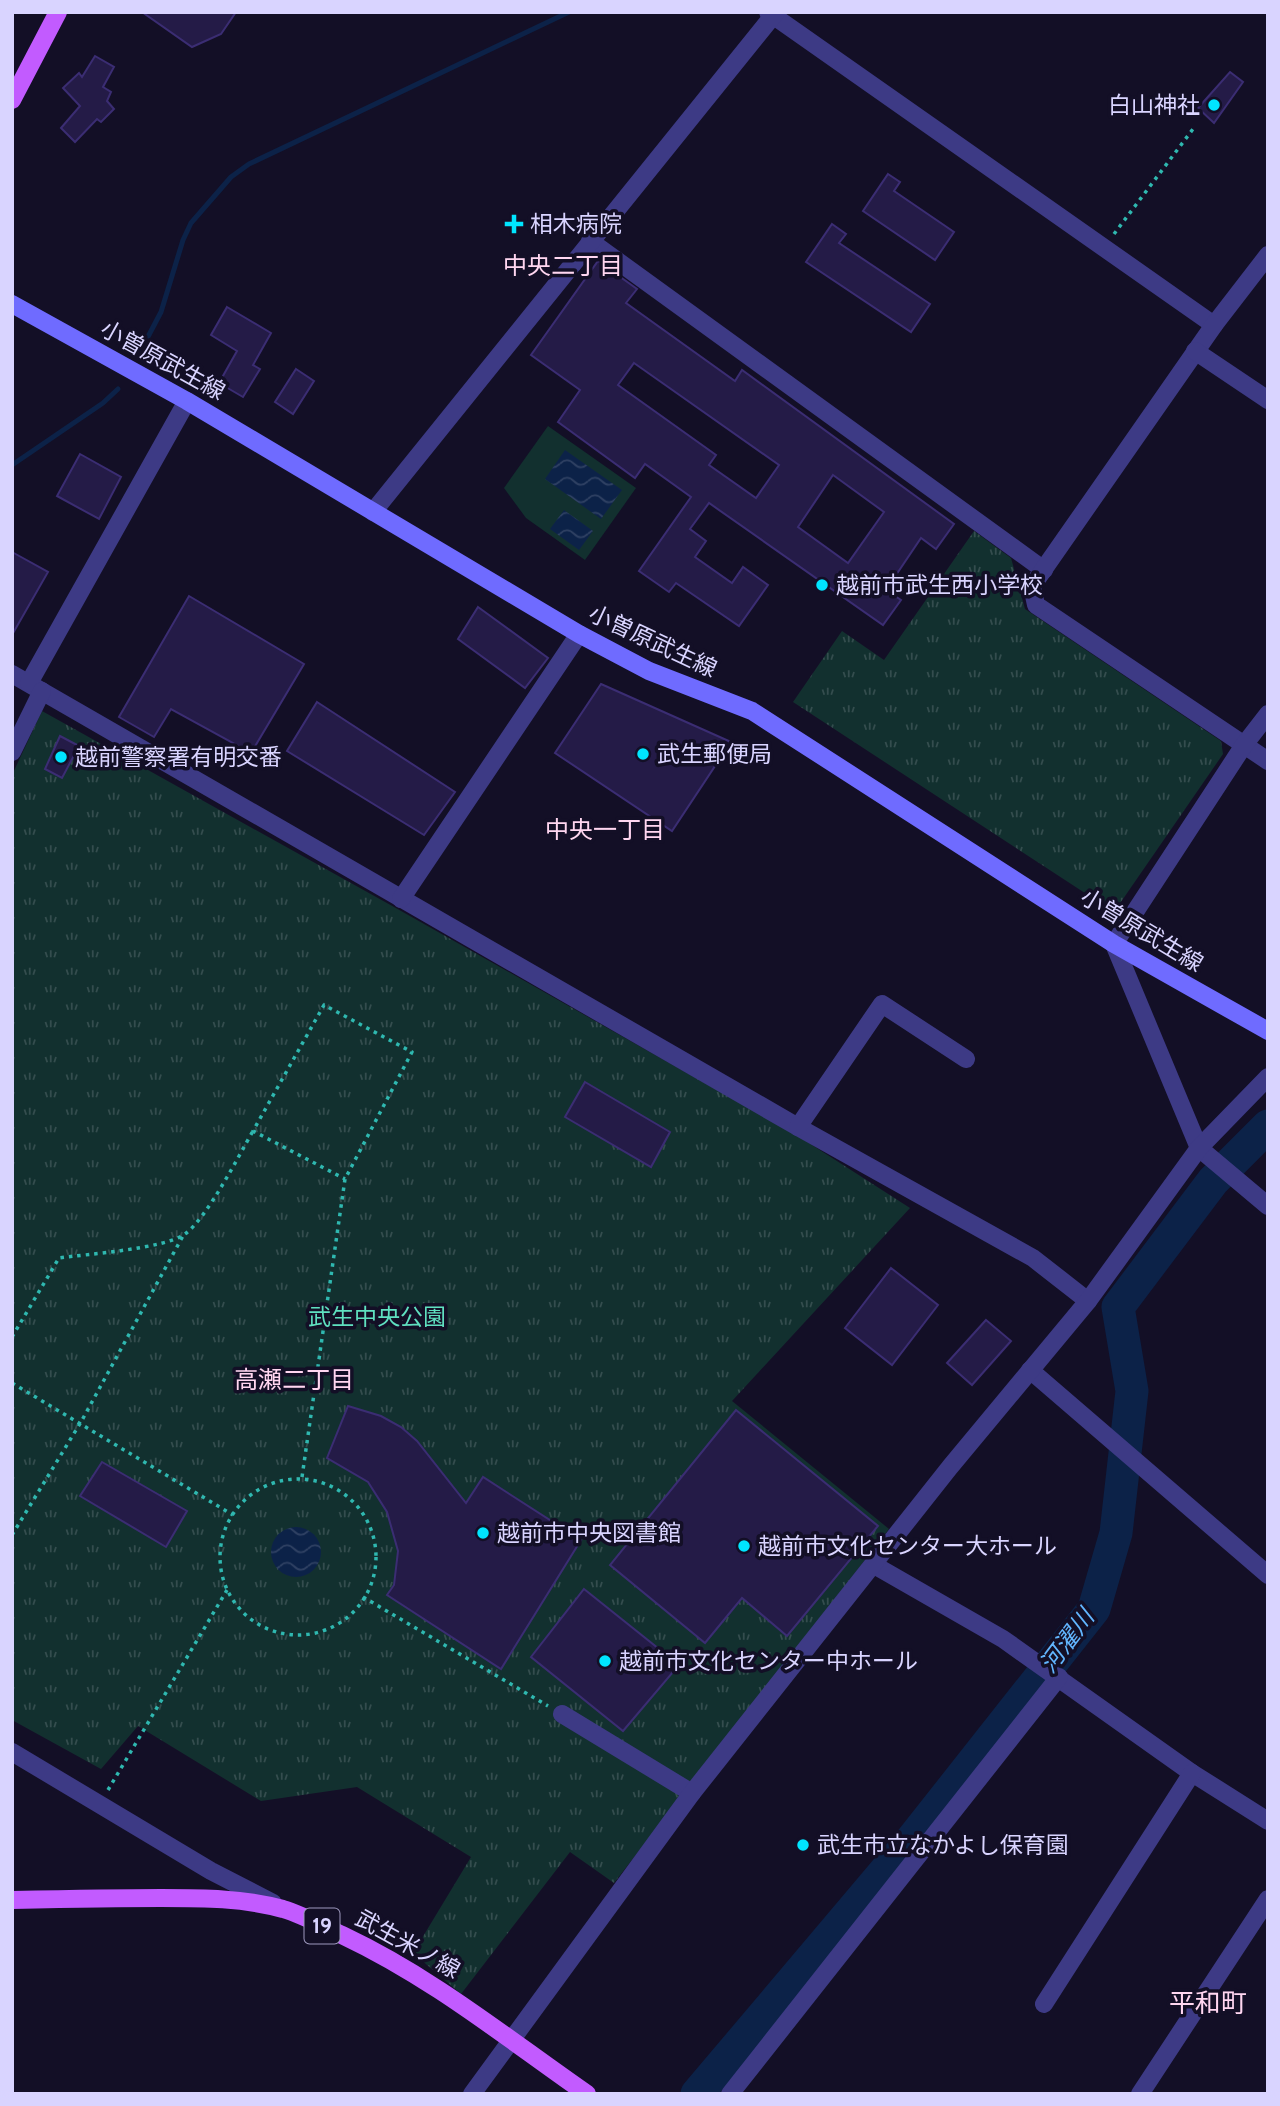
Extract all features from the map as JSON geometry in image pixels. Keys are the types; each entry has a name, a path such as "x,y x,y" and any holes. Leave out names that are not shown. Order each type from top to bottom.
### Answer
{"main road":[{"path":"12,100 58,12"},
{"name":"小曽原武生線","path":"12,304 187,401 579,634 649,671 752,712 1114,944 1268,1031"},
{"name":"武生米ノ線","path":"12,1900 196,1898 243,1901 285,1910 396,1962 477,2014 511,2042 587,2094"}],"street":[{"path":"373,512 773,13 1214,325"},
{"path":"590,241 1044,570"},
{"path":"1268,255 1195,351 1032,586 1036,605 1268,761"},
{"path":"1195,351 1268,400"},
{"path":"12,751 35,687 187,401"},
{"path":"401,899 579,634"},
{"path":"12,674 798,1127 1033,1258 1088,1301"},
{"path":"1268,714 1244,745 1114,944 1199,1148 1268,1206"},
{"path":"798,1127 883,1004 966,1059"},
{"path":"472,2094 692,1793 1088,1301 1199,1148 1268,1077"},
{"path":"1030,1370 1268,1575"},
{"path":"874,1565 1003,1639 1192,1773 1268,1821"},
{"path":"730,2094 1059,1677"},
{"path":"562,1714 692,1793"},
{"path":"12,1752 211,1871 285,1910"},
{"path":"1044,2004 1192,1773"},
{"path":"1140,2094 1268,1899"}],"path":[{"path":"1104,248 1193,129"},
{"path":"12,1535 81,1422 184,1234 206,1209 324,1005 412,1052 345,1180 302,1477"},
{"path":"253,1131 345,1180"},
{"path":"12,1337 59,1258 149,1246 184,1234"},
{"path":"12,1382 233,1514"},
{"path":"302,1477 331,1486 359,1505 372,1532 375,1557 372,1584 354,1612 314,1635 289,1635 263,1627 247,1617 234,1603 222,1580 219,1545 233,1514 248,1499 275,1483 302,1477"},
{"path":"100,1803 227,1590"},
{"path":"363,1597 562,1714"}],"green space":[{"path":"548,426 636,488 585,560 526,518 504,488"},
{"path":"974,531 1011,558 1025,609 1221,741 1223,754 1114,912 793,702 842,631 884,660"},
{"name":"武生中央公園","path":"42,711 798,1136 910,1208 732,1401 889,1529 614,1883 570,1852 461,1994 413,1953 471,1857 357,1787 261,1801 138,1726 101,1769 12,1720 12,775"}],"water":[{"path":"565,450 622,490 601,519 545,479"},
{"path":"564,510 593,531 579,550 550,529"},
{"path":"296,1527 314,1534 321,1552 314,1570 296,1577 278,1570 271,1552 278,1534"}],"building":[{"path":"142,12 236,12 221,34 192,47"},
{"path":"95,56 114,67 103,87 111,92 107,101 114,109 101,122 97,119 75,142 61,128 80,106 63,88 79,73 82,77"},
{"path":"1230,72 1243,82 1214,123 1198,108"},
{"path":"888,174 900,182 894,191 954,232 935,260 863,211"},
{"path":"832,224 846,234 839,243 930,304 911,332 806,262"},
{"path":"598,261 637,289 626,303 735,381 742,370 954,524 936,549 921,538 886,590 901,600 883,625 709,503 690,529 706,541 695,557 732,583 743,567 768,585 739,626 676,583 669,592 639,571 691,497 645,464 635,478 558,422 580,390 531,355","holes":["634,363 779,465 756,498 709,465 716,455 618,385","833,475 884,512 848,563 798,527"]},
{"path":"227,307 271,333 253,365 260,369 243,397 219,383 237,351 211,335"},
{"path":"296,369 314,381 293,414 275,402"},
{"path":"80,454 121,477 99,519 57,496"},
{"path":"12,552 48,572 12,635"},
{"path":"189,596 304,664 251,753 171,709 154,737 119,717"},
{"path":"478,607 548,658 525,688 458,639"},
{"path":"601,684 731,742 672,831 555,753"},
{"path":"317,702 455,792 424,835 287,751"},
{"name":"越前警察署有明交番","path":"60,736 79,746 62,778 45,769"},
{"path":"585,1082 670,1132 651,1167 565,1117"},
{"path":"891,1268 938,1305 892,1365 845,1328"},
{"path":"986,1320 1011,1341 972,1385 947,1363"},
{"name":"越前市中央図書館","path":"348,1406 381,1416 401,1427 417,1441 466,1503 483,1477 581,1540 501,1669 387,1595 394,1585 398,1551 387,1512 368,1482 327,1458"},
{"name":"越前市文化センター大ホール","path":"736,1410 878,1526 787,1636 742,1598 705,1643 610,1565"},
{"path":"102,1462 187,1511 166,1547 80,1496"},
{"name":"越前市文化センター中ホール","path":"584,1589 679,1665 623,1731 531,1657"}],"waterway":[{"path":"141,350 161,312 183,240 191,223 231,177 249,164 569,12"},
{"path":"12,465 103,403 118,389"},
{"name":"河濯川","path":"697,2094 910,1842 1094,1609 1116,1533 1132,1391 1118,1307 1213,1181 1268,1126"}],"place":[{"name":"白山神社","path":"1214,105"},
{"name":"相木病院","path":"514,224"},
{"name":"越前市武生西小学校","path":"822,585"},
{"name":"武生郵便局","path":"643,754"},
{"name":"越前警察署有明交番","path":"61,757"},
{"name":"越前市中央図書館","path":"483,1533"},
{"name":"越前市文化センター大ホール","path":"744,1546"},
{"name":"越前市文化センター中ホール","path":"605,1661"},
{"name":"武生市立なかよし保育園","path":"803,1845"}],"district":[{"name":"中央二丁目","path":"563,266"},
{"name":"中央一丁目","path":"605,830"},
{"name":"高瀬二丁目","path":"294,1380"},
{"name":"平和町","path":"1208,2003"}]}
